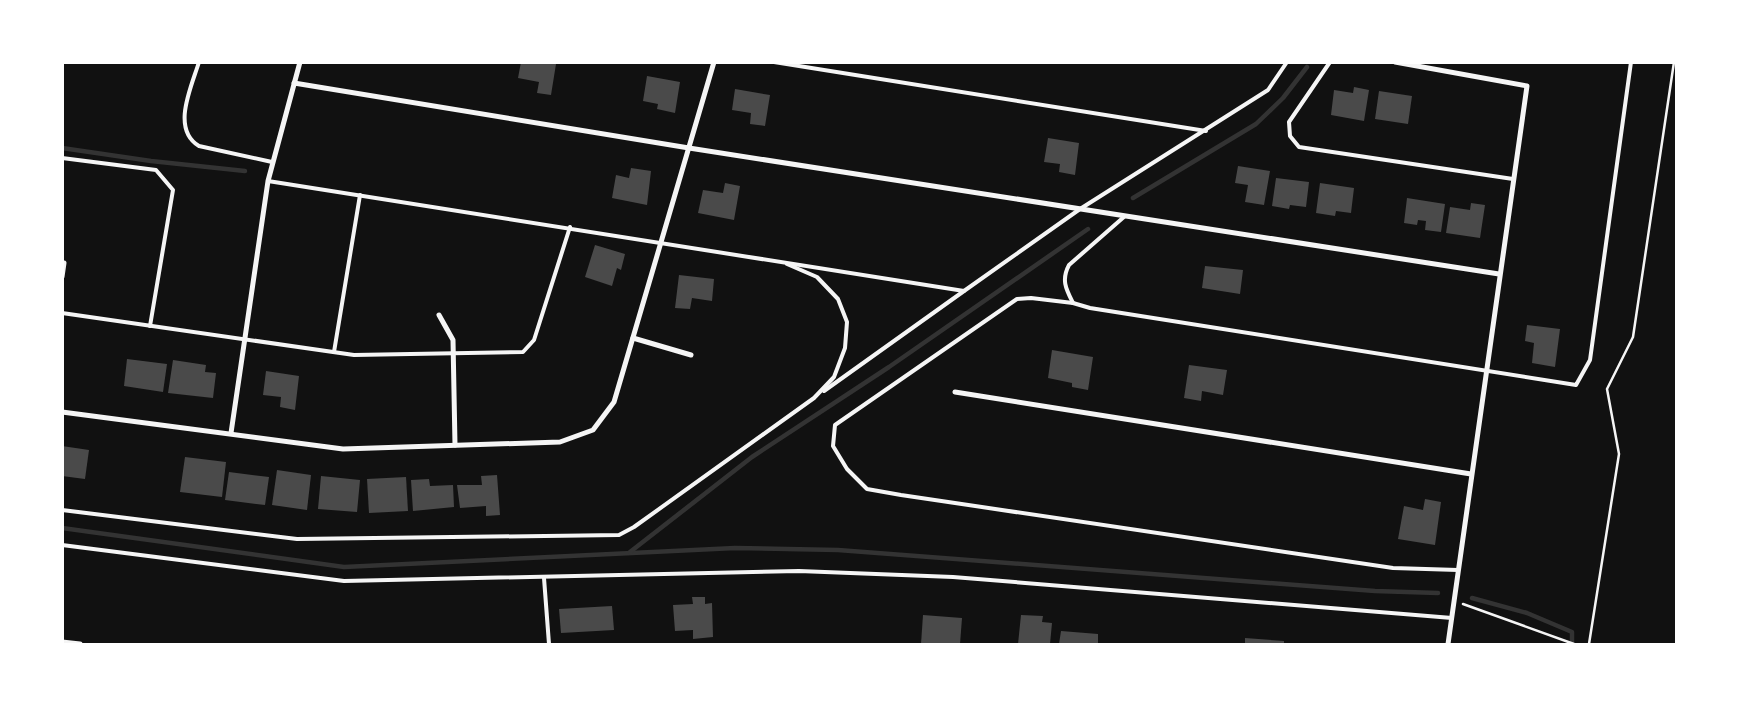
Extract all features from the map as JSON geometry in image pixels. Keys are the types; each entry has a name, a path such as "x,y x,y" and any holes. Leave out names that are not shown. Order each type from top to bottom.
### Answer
{"street":[{"path":"231,433 268,181 300,62"},
{"path":"62,412 343,449 560,442 593,430 614,402 714,62"},
{"path":"1395,62 1527,86 1485,371 1448,644"},
{"path":"294,83 689,148 1499,274"},
{"path":"62,277 64,263"},
{"path":"438,315 453,340 455,444"},
{"path":"633,338 691,355"},
{"path":"955,392 1471,474"},
{"path":"62,642 80,644"}],"lane":[{"path":"199,62 183,124 189,140 199,146 272,162"},
{"path":"774,62 1206,131"},
{"path":"62,510 298,539 619,535 1080,209 1268,90 1287,62"},
{"path":"1330,62 1288,122 1290,136 1299,147 1513,179"},
{"path":"1458,570 1393,568 901,495 867,488 847,469 833,446 835,425 1017,299 1031,298 1576,385 1590,360 1631,62"},
{"path":"62,158 156,170 173,190 150,326"},
{"path":"268,181 570,227 964,291"},
{"path":"334,352 360,195"},
{"path":"1073,304 1063,275 1069,265 1125,216"},
{"path":"62,313 354,355 523,352 534,340 570,227"},
{"path":"780,261 817,277 838,299 846,322 846,348 834,377 814,398"},
{"path":"62,545 344,581 799,571 953,577 1452,618"},
{"path":"544,578 549,644"}],"path":[{"path":"1589,644 1619,454 1607,389 1632,337 1674,62"},
{"path":"1454,601 1574,644"}],"building":[{"path":"521,62 556,64 551,95 537,93 539,82 518,78"},
{"path":"647,76 680,82 675,113 657,109 658,104 643,101"},
{"path":"1354,87 1369,90 1364,121 1331,115 1334,90 1353,93"},
{"path":"735,89 770,95 765,126 750,124 751,113 732,110"},
{"path":"1379,91 1412,96 1408,124 1375,119"},
{"path":"1048,138 1079,143 1075,175 1059,172 1060,164 1044,162"},
{"path":"1238,166 1270,171 1264,205 1245,202 1248,185 1235,183"},
{"path":"631,168 651,171 647,205 612,198 616,175 629,178"},
{"path":"1276,178 1309,182 1306,207 1290,205 1289,209 1272,206"},
{"path":"725,183 740,186 734,220 698,213 703,190 723,193"},
{"path":"1320,183 1354,188 1351,213 1336,211 1335,216 1316,213"},
{"path":"1407,198 1445,204 1441,232 1425,230 1426,221 1418,220 1417,225 1404,223"},
{"path":"1471,203 1485,205 1480,238 1446,233 1450,207 1470,210"},
{"path":"595,245 625,254 621,270 617,268 612,286 585,277"},
{"path":"1205,266 1243,270 1240,294 1202,288"},
{"path":"679,275 714,279 712,301 692,298 690,309 675,308"},
{"path":"1527,325 1560,329 1555,367 1532,363 1534,343 1525,341"},
{"path":"1052,350 1093,357 1088,390 1072,387 1072,383 1048,378"},
{"path":"127,359 167,364 163,392 124,386"},
{"path":"173,360 206,365 205,372 216,373 213,398 168,393"},
{"path":"1189,365 1227,370 1223,395 1202,391 1201,401 1184,398"},
{"path":"266,371 299,376 295,410 280,407 281,397 263,395"},
{"path":"62,446 89,450 85,479 62,476"},
{"path":"185,457 226,462 222,497 180,492"},
{"path":"277,470 311,475 307,510 272,505"},
{"path":"229,472 269,477 265,505 225,500"},
{"path":"497,475 500,515 486,516 486,506 460,508 457,485 482,485 481,476"},
{"path":"321,476 360,480 357,512 318,509"},
{"path":"406,477 408,511 369,513 367,479"},
{"path":"429,479 430,486 453,485 454,507 413,511 411,480"},
{"path":"1425,499 1441,502 1435,545 1398,539 1404,506 1423,510"},
{"path":"692,597 705,597 705,604 712,603 713,637 693,639 693,630 675,631 673,605 693,604"},
{"path":"612,606 614,630 561,633 559,609"},
{"path":"923,615 962,618 960,644 921,644"},
{"path":"1021,615 1043,616 1042,622 1052,623 1050,644 1018,644"},
{"path":"1061,631 1098,634 1098,644 1059,644"},
{"path":"1245,638 1284,641 1284,644 1245,644"}],"waterway":[{"path":"1133,198 1256,124 1283,98 1307,67"},
{"path":"62,148 151,161 245,171"},
{"path":"630,552 752,457 889,367 1088,229"},
{"path":"62,528 344,567 735,548 838,550 1375,591 1438,593"},
{"path":"1472,598 1527,613 1572,632 1572,644"}]}
